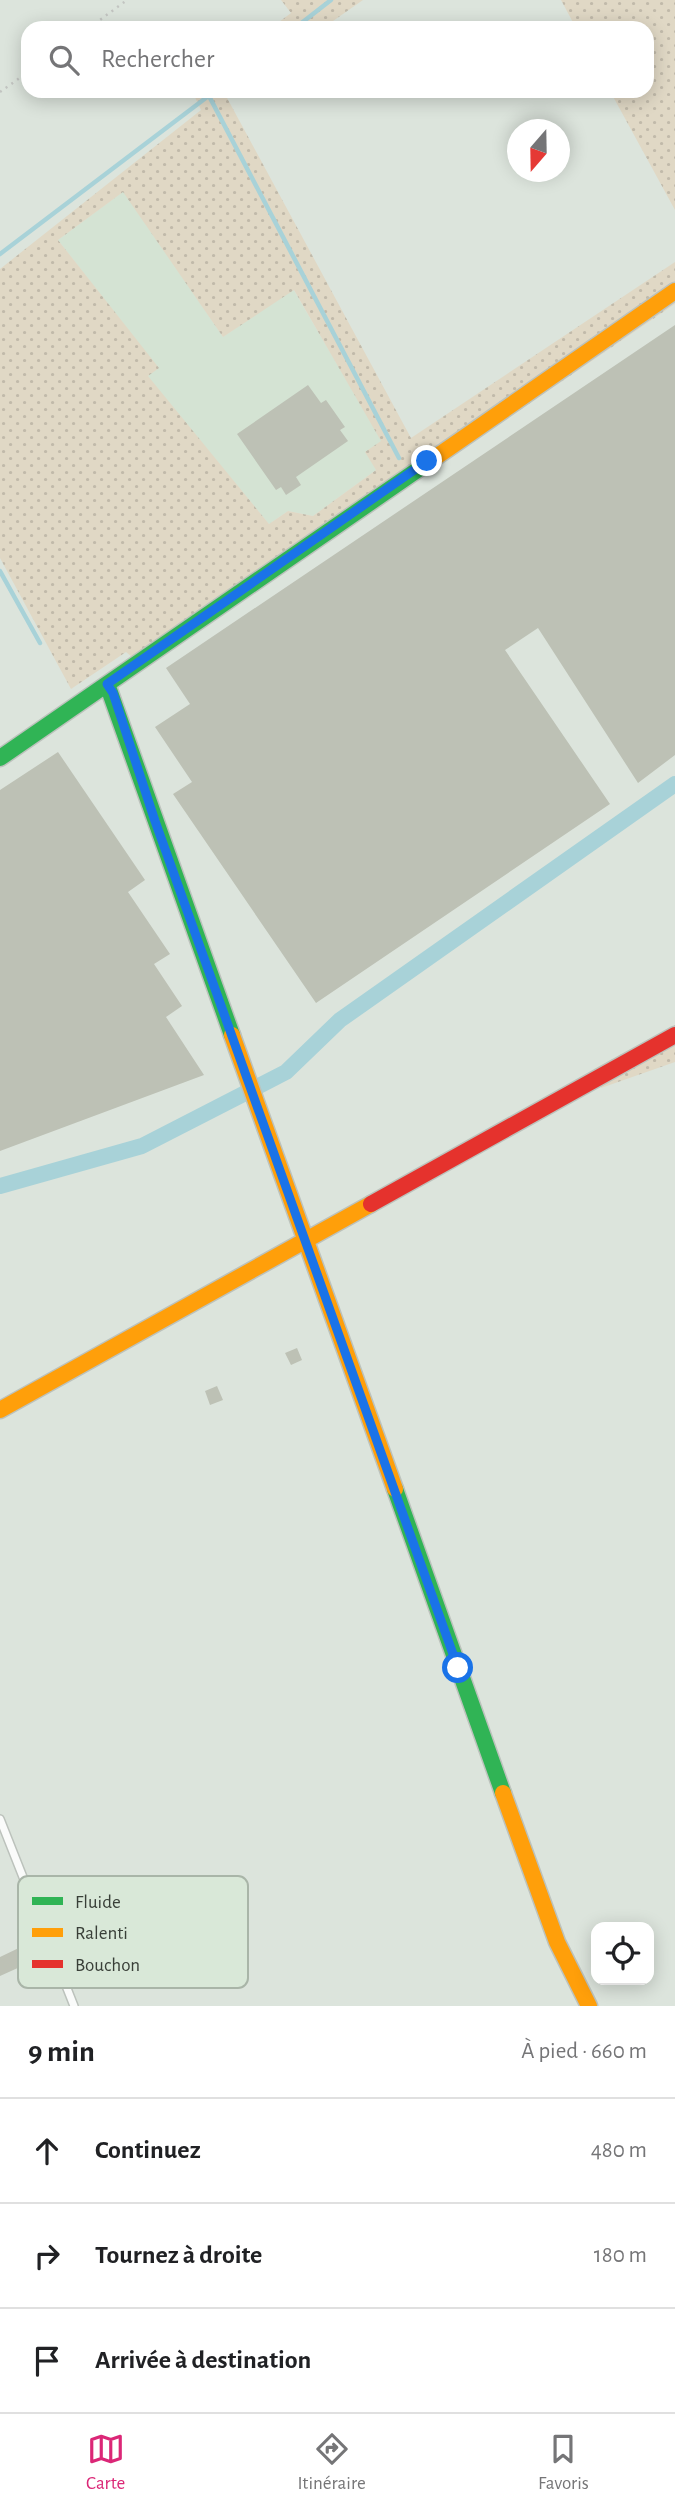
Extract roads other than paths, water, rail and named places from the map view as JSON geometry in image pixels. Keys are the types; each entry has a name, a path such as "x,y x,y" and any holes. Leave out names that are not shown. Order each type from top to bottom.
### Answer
{"street":[{"path":"0,758 675,291"},
{"path":"107,684 113,693 155,821 527,1859 557,1941 589,2006"},
{"path":"0,1410 675,1035"}],"lane":[{"path":"0,1819 23,1876"},
{"path":"67,1988 74,2006"}],"waterway":[{"path":"304,21 331,0"},
{"path":"0,254 206,98"},
{"path":"210,98 399,458"},
{"path":"0,571 40,643"},
{"path":"0,1186 142,1146 286,1072 340,1020 675,784"}]}
